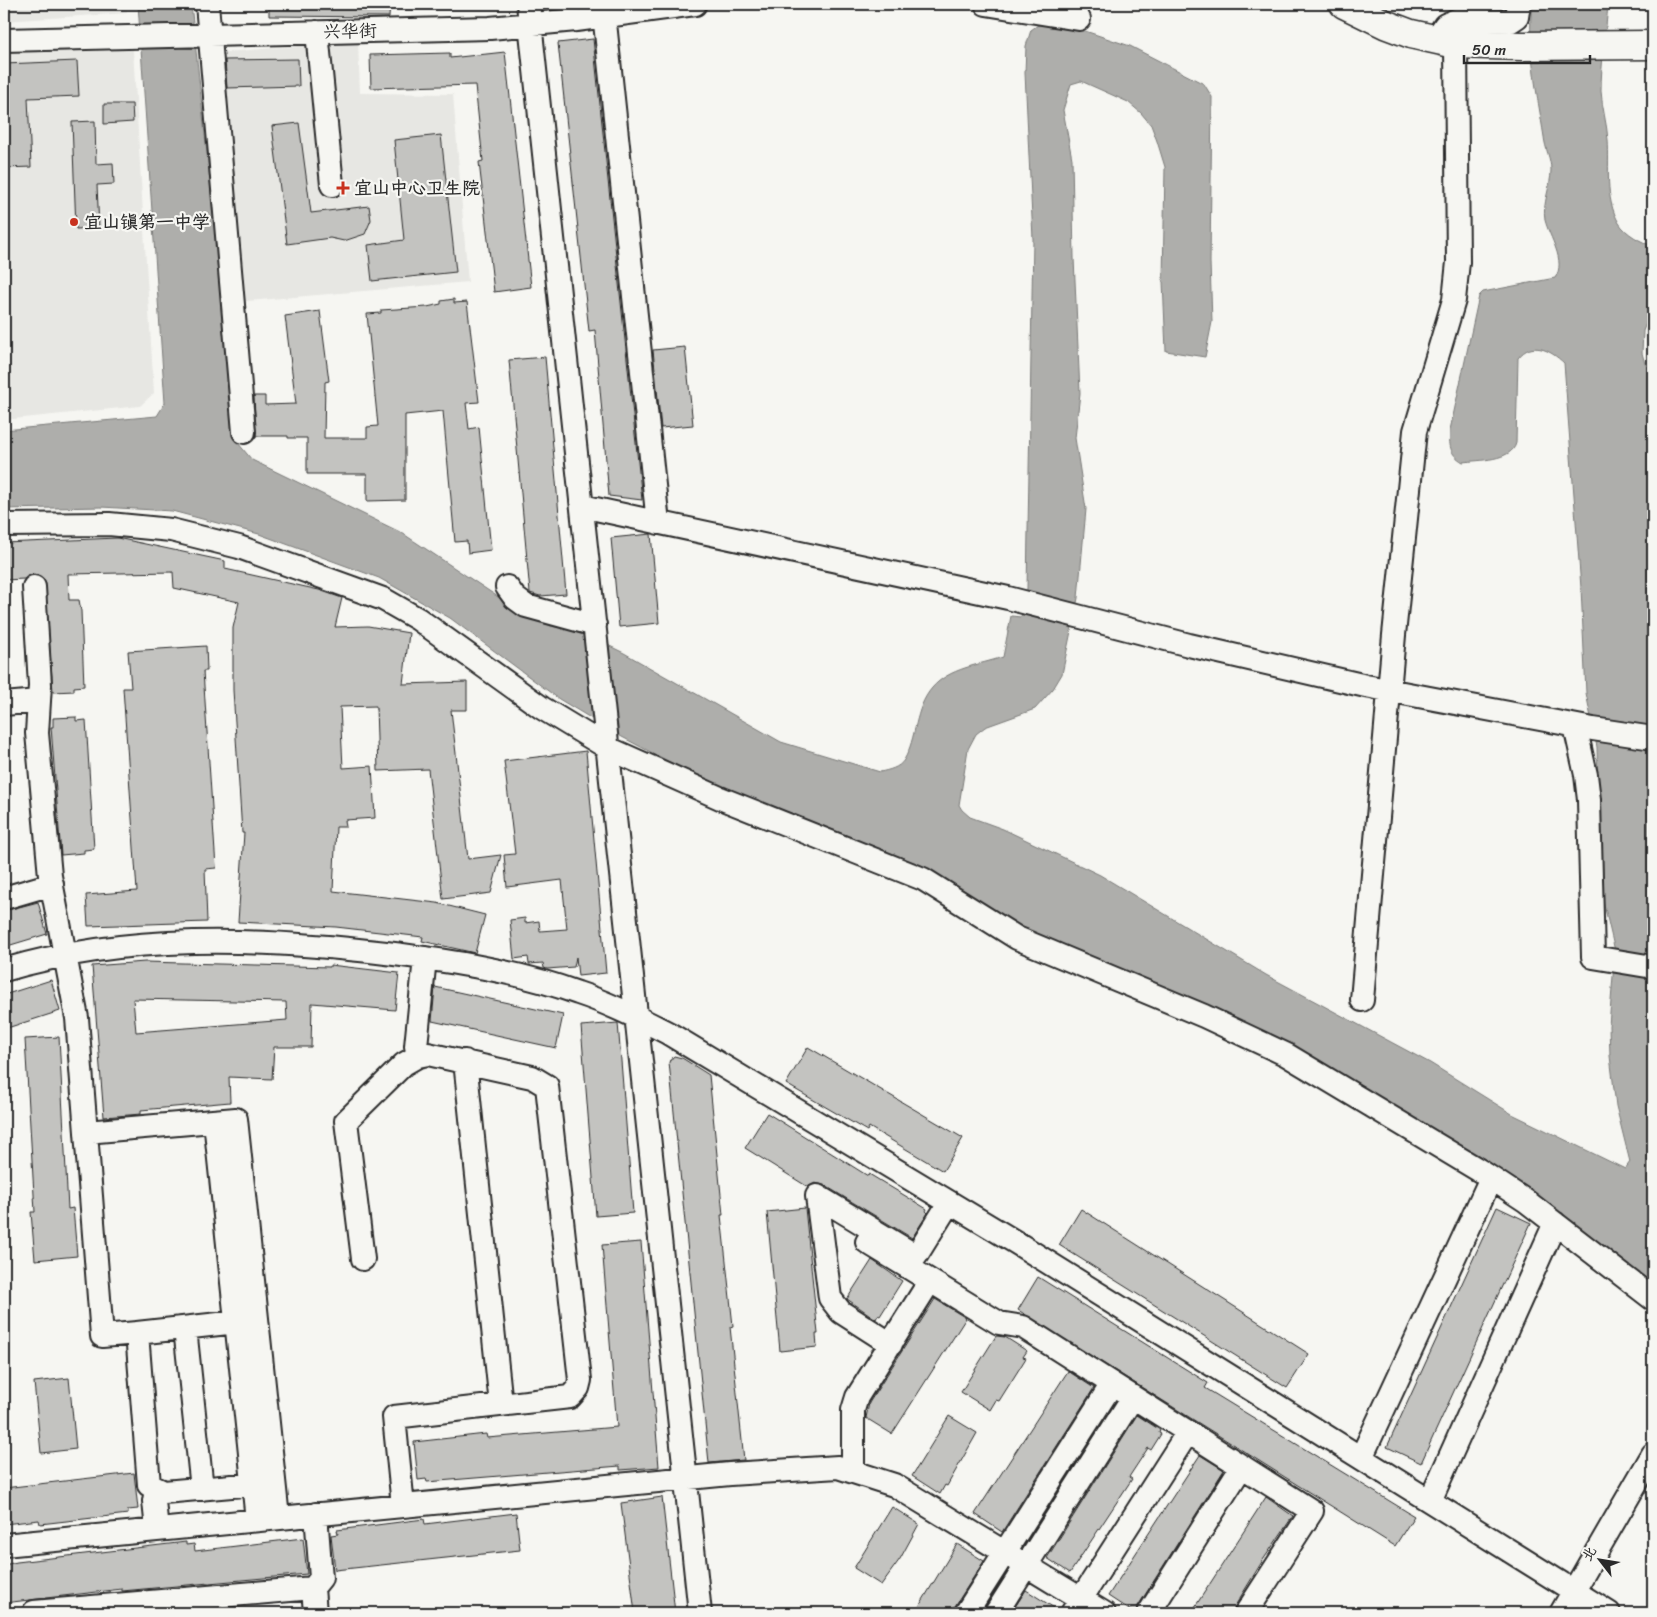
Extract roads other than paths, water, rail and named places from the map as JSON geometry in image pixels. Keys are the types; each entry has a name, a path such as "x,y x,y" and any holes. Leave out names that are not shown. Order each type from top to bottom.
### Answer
{"main road":[{"path":"1344,4 1387,26 1446,42 1521,46 1653,45"}],"street":[{"path":"207,4 206,35 244,432"},
{"name":"兴华街","path":"4,40 317,32 529,14 695,4"},
{"path":"986,4 1079,19"},
{"path":"1362,1000 1389,690 1415,431 1454,300 1458,262 1445,25 1456,20 1510,21 1517,17 1519,4"},
{"path":"603,10 658,523"},
{"path":"529,14 700,1613"},
{"path":"317,32 332,185"},
{"path":"582,506 1008,598 1208,649 1389,690 1584,727 1653,738"},
{"path":"4,525 108,524 171,530 238,547 363,590 418,619 542,708 606,738 720,798 923,879 1017,938 1142,989 1287,1055 1491,1178 1556,1223 1653,1299"},
{"path":"507,586 515,598 526,606 595,631"},
{"path":"34,587 40,685 38,733 52,884 77,1018 102,1336 237,1322"},
{"path":"4,704 38,701"},
{"path":"1584,727 1584,767 1589,800 1593,957 1653,966"},
{"path":"4,898 52,884"},
{"path":"4,970 66,954 115,946 186,942 313,946 425,958 473,966 548,983 594,999 668,1033 949,1202 1609,1613"},
{"path":"418,1056 416,1046 425,958"},
{"path":"364,1259 346,1121 404,1064 418,1056 438,1055 532,1077 547,1086 580,1380 578,1388 570,1397 394,1417 403,1506"},
{"path":"465,1061 501,1405"},
{"path":"86,1132 236,1119 268,1519"},
{"path":"215,1121 254,1484 268,1519"},
{"path":"1361,1458 1491,1178"},
{"path":"891,1344 842,1312 830,1298 817,1196 916,1256 949,1202"},
{"path":"1430,1501 1556,1223"},
{"path":"867,1242 999,1323 1023,1327 1312,1510 1246,1613"},
{"path":"846,1469 853,1410 857,1397 930,1281"},
{"path":"185,1328 202,1489"},
{"path":"137,1333 150,1485 156,1490 164,1492 254,1484"},
{"path":"966,1613 1112,1384"},
{"path":"996,1613 1133,1397"},
{"path":"1077,1606 1188,1432"},
{"path":"1561,1613 1653,1454"},
{"path":"1149,1613 1242,1466"},
{"path":"4,1545 686,1478 846,1469 894,1485 1026,1566 1077,1606 1104,1613"},
{"path":"156,1490 154,1501 157,1530"},
{"path":"34,1612 250,1603 313,1588 321,1578 316,1514"},
{"path":"313,1588 315,1613"}],"place":[{"name":"宜山中心卫生院","path":"343,188"},
{"name":"宜山镇第一中学","path":"74,222"}]}
